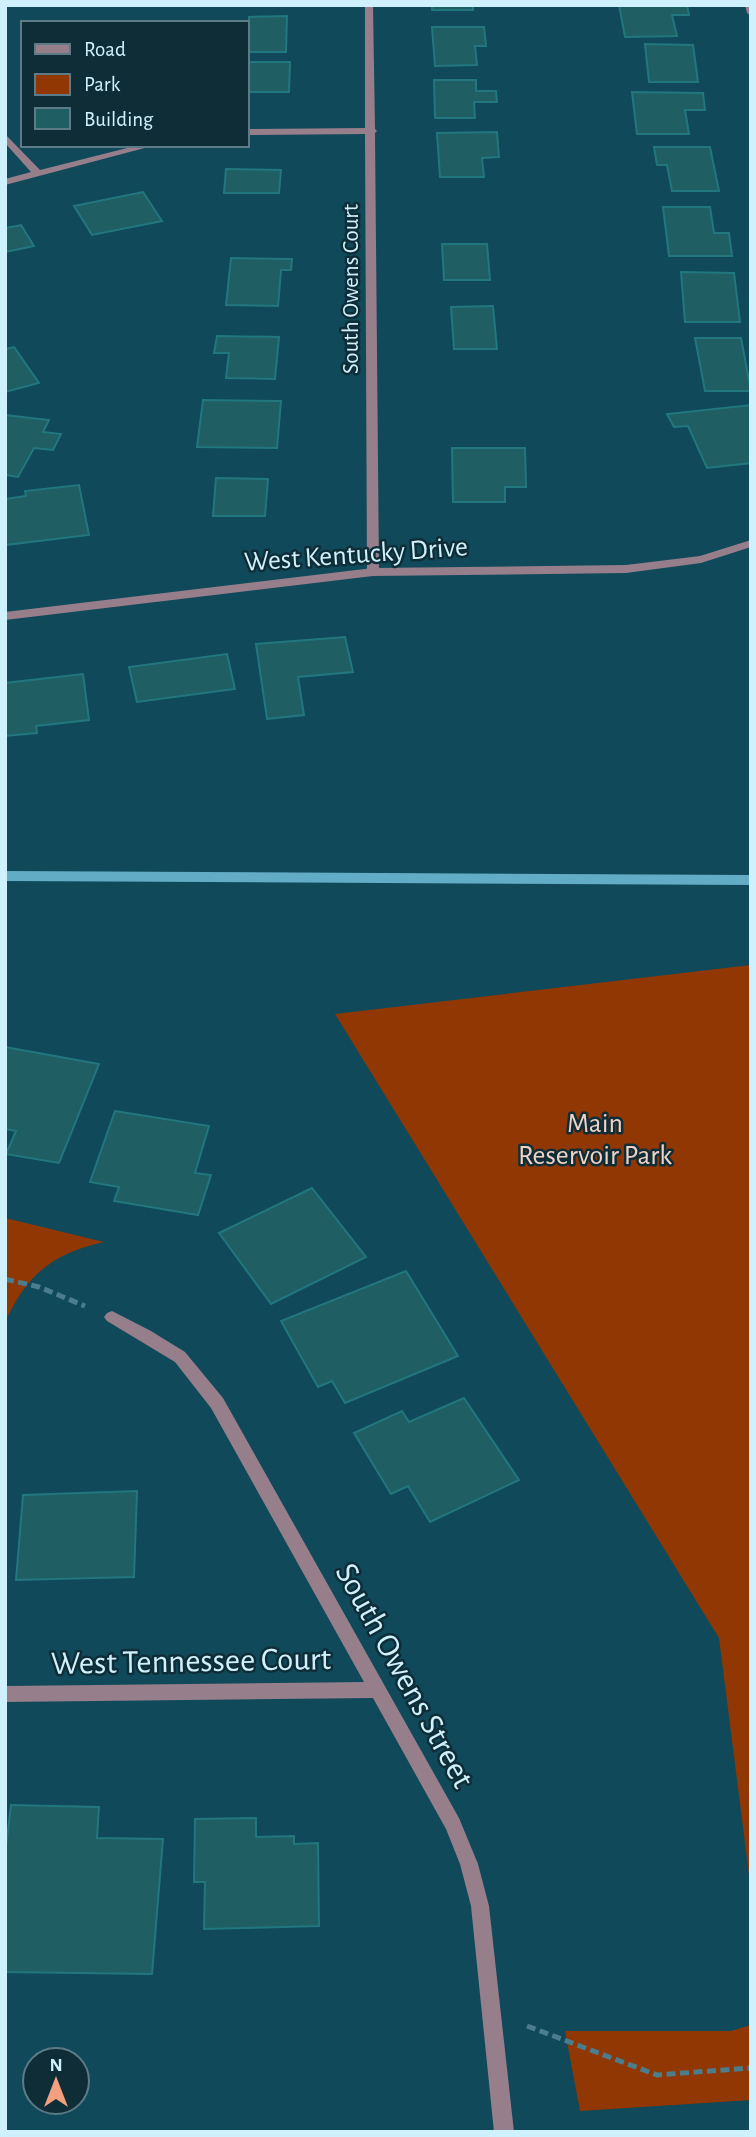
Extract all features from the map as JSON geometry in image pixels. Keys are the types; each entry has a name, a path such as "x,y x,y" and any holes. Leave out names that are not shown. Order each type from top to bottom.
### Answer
{"street":[{"name":"South Owens Court","path":"369,5 372,131 373,572"},
{"path":"749,5 751,13"},
{"path":"248,132 372,131"},
{"path":"5,137 37,173"},
{"path":"5,182 143,147"},
{"name":"West Kentucky Drive","path":"5,616 373,572 626,569 701,559 751,543"},
{"name":"South Owens Street","path":"112,1317 180,1357 217,1403 453,1824 469,1864 480,1906 504,2132"},
{"name":"West Tennessee Court","path":"5,1694 377,1690"}],"path":[{"path":"5,1279 39,1287 112,1317"},
{"path":"491,2010 538,2031 657,2075 751,2068"}],"green space":[{"name":"Main Reservoir Park","path":"751,965 751,1890 719,1638 335,1014"},
{"path":"5,1218 104,1242 72,1252 46,1266 16,1300 8,1316 5,1315"},
{"path":"751,2025 751,2100 580,2111 565,2031 731,2031"}],"building":[{"path":"432,5 473,5 473,10 432,10"},
{"path":"619,5 687,5 689,15 672,15 677,36 625,37"},
{"path":"287,16 286,52 248,52 249,17"},
{"path":"432,27 484,27 486,46 475,46 477,65 435,66"},
{"path":"645,44 693,45 698,82 649,82"},
{"path":"248,62 290,62 289,92 248,92"},
{"path":"434,80 476,80 476,91 496,91 497,102 474,102 475,118 435,118"},
{"path":"632,92 703,93 705,110 685,110 689,134 637,134"},
{"path":"497,132 499,157 482,158 484,177 440,177 437,133"},
{"path":"654,147 710,147 719,191 672,191 667,165 657,165"},
{"path":"226,169 281,170 279,193 224,193"},
{"path":"143,192 162,221 92,235 74,206"},
{"path":"663,207 710,207 714,233 729,233 732,256 669,256"},
{"path":"21,225 34,246 5,252 5,228"},
{"path":"442,244 487,244 490,280 444,280"},
{"path":"231,258 292,259 291,270 281,270 278,306 226,305"},
{"path":"681,272 734,273 740,322 685,322"},
{"path":"493,306 497,349 454,349 451,307"},
{"path":"217,336 279,337 275,379 226,378 229,353 214,353"},
{"path":"695,338 741,338 751,391 705,391"},
{"path":"14,347 39,383 5,392 5,349"},
{"path":"203,400 281,401 277,448 197,447"},
{"path":"751,405 751,463 707,468 688,426 674,427 667,414"},
{"path":"5,415 49,420 43,432 61,434 53,450 34,448 18,477 5,475"},
{"path":"452,448 525,448 526,487 505,487 505,502 453,502"},
{"path":"216,478 268,479 265,516 213,516"},
{"path":"79,485 89,535 5,545 5,499 26,496 25,491"},
{"path":"345,637 353,672 298,677 304,715 267,719 256,644"},
{"path":"227,654 235,689 137,702 129,667"},
{"path":"83,674 89,720 36,726 37,733 5,736 5,683"},
{"path":"5,1047 99,1064 59,1163 6,1154 16,1131 5,1129"},
{"path":"115,1111 209,1126 195,1173 211,1175 198,1215 114,1201 119,1187 90,1182"},
{"path":"312,1188 366,1257 271,1304 219,1233"},
{"path":"406,1271 458,1356 345,1403 332,1381 318,1387 281,1321"},
{"path":"464,1398 519,1480 430,1522 408,1486 391,1494 354,1433 402,1411 409,1422"},
{"path":"137,1491 134,1577 16,1580 23,1495"},
{"path":"11,1805 99,1807 97,1838 163,1839 152,1974 5,1972 5,1855"},
{"path":"256,1818 256,1837 294,1836 294,1844 318,1843 319,1926 204,1929 205,1882 194,1882 195,1819"}],"waterway":[{"path":"5,876 751,880"}]}
